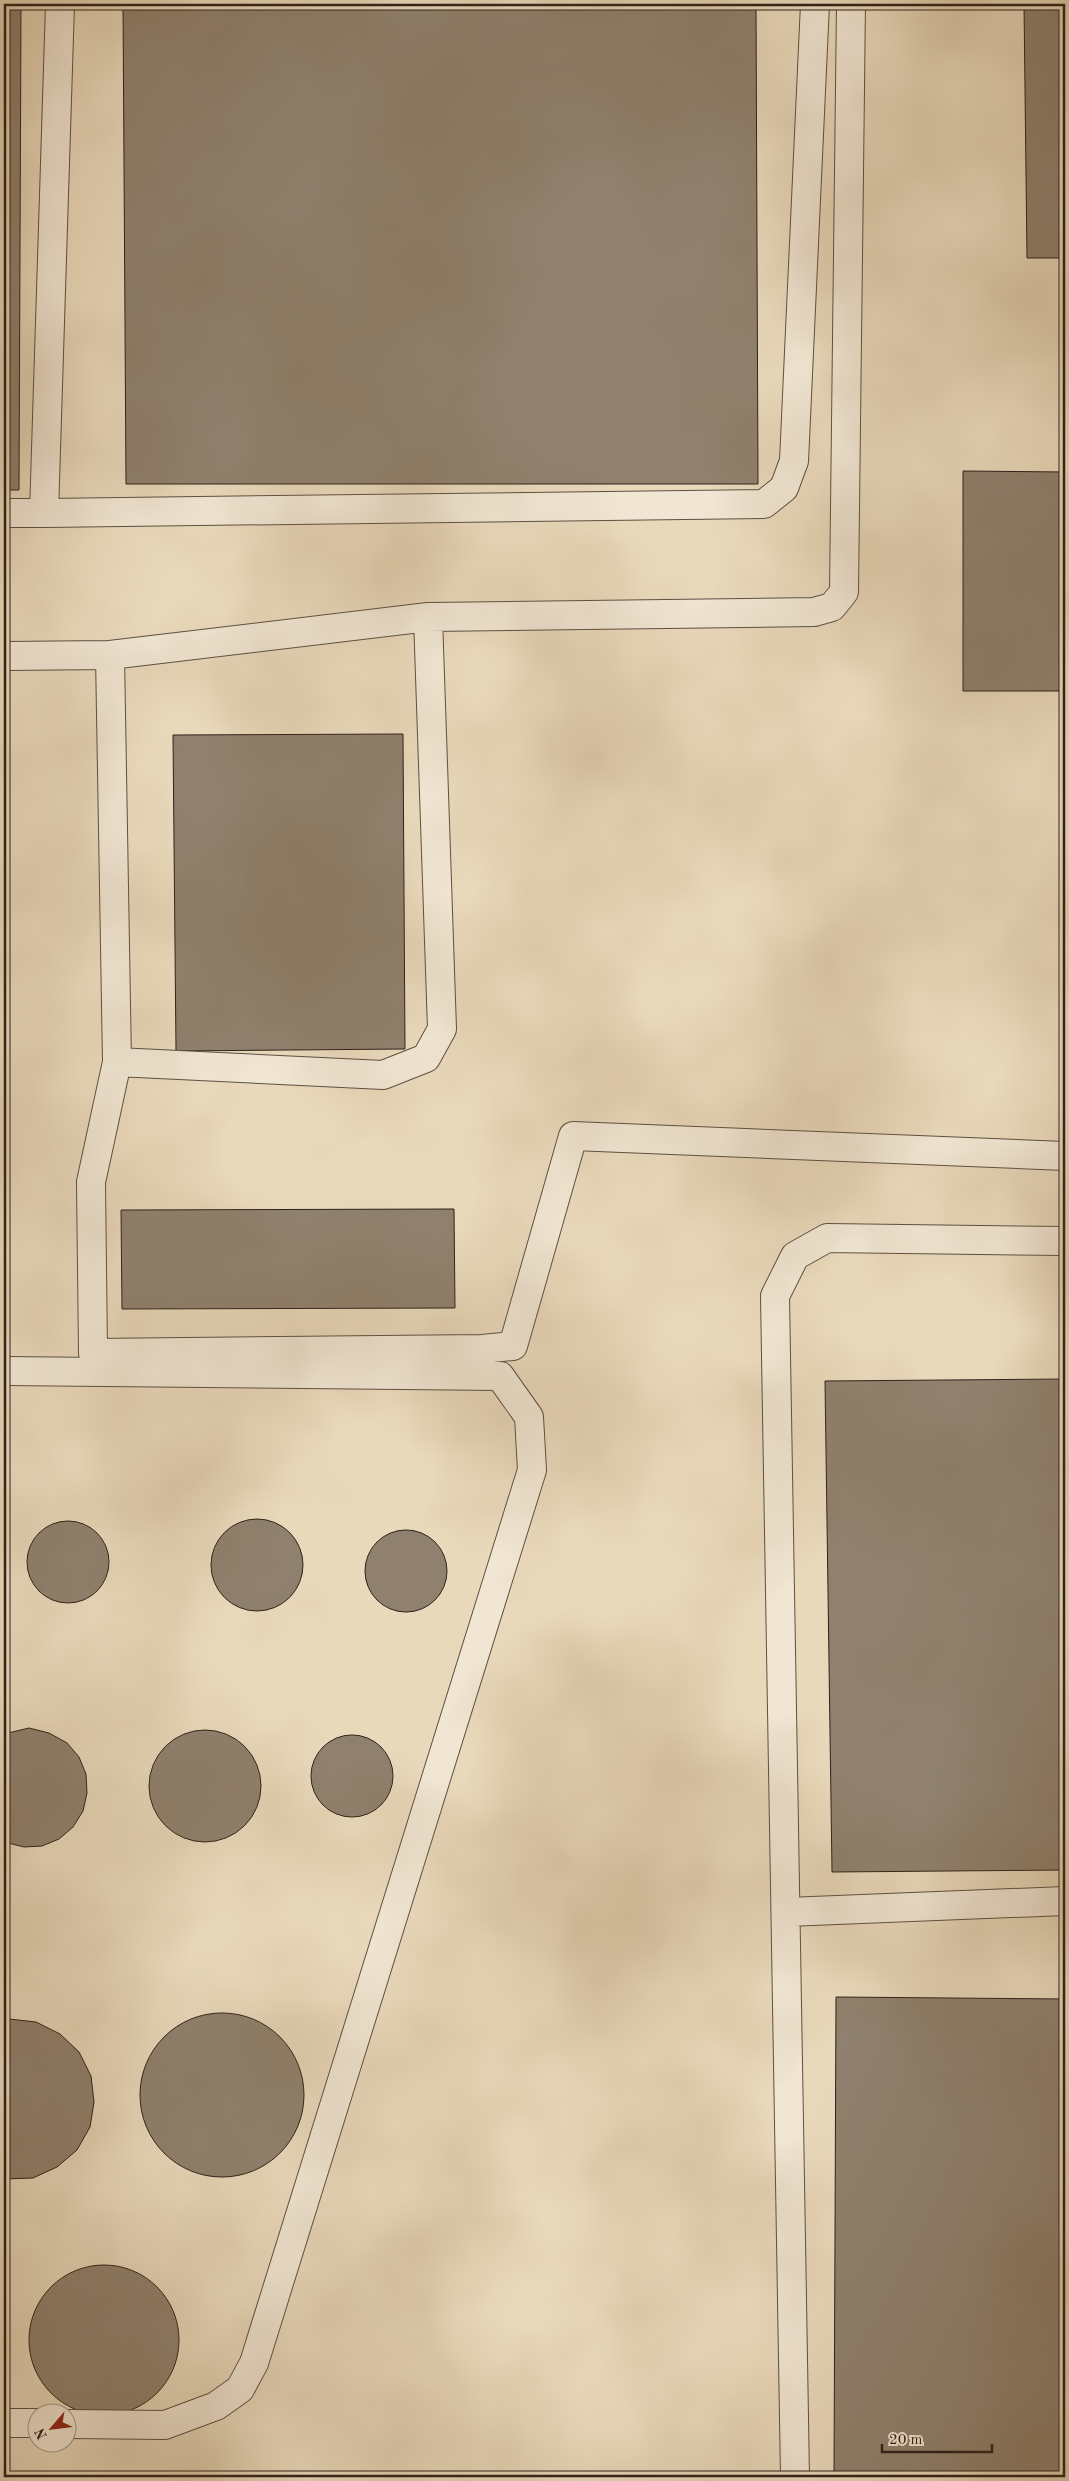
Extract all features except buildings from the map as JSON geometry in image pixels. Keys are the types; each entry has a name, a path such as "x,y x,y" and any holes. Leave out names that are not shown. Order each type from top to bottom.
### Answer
{"lane":[{"path":"44,513 60,4"},
{"path":"4,513 764,504 784,488 794,461 815,4"},
{"path":"4,656 110,655 428,617 814,612 832,607 844,592 851,4"},
{"path":"117,1062 383,1075 426,1058 442,1029 428,617"},
{"path":"110,655 117,1062 91,1182 93,1353 482,1349 513,1346 573,1136 1065,1156"},
{"path":"795,2477 775,1296 795,1256 828,1238 1065,1241"},
{"path":"4,1371 500,1376 530,1417 532,1470 254,2363 240,2389 216,2406 165,2425 78,2424"},
{"path":"786,1912 1065,1901"},
{"path":"4,2423 28,2423"}]}
